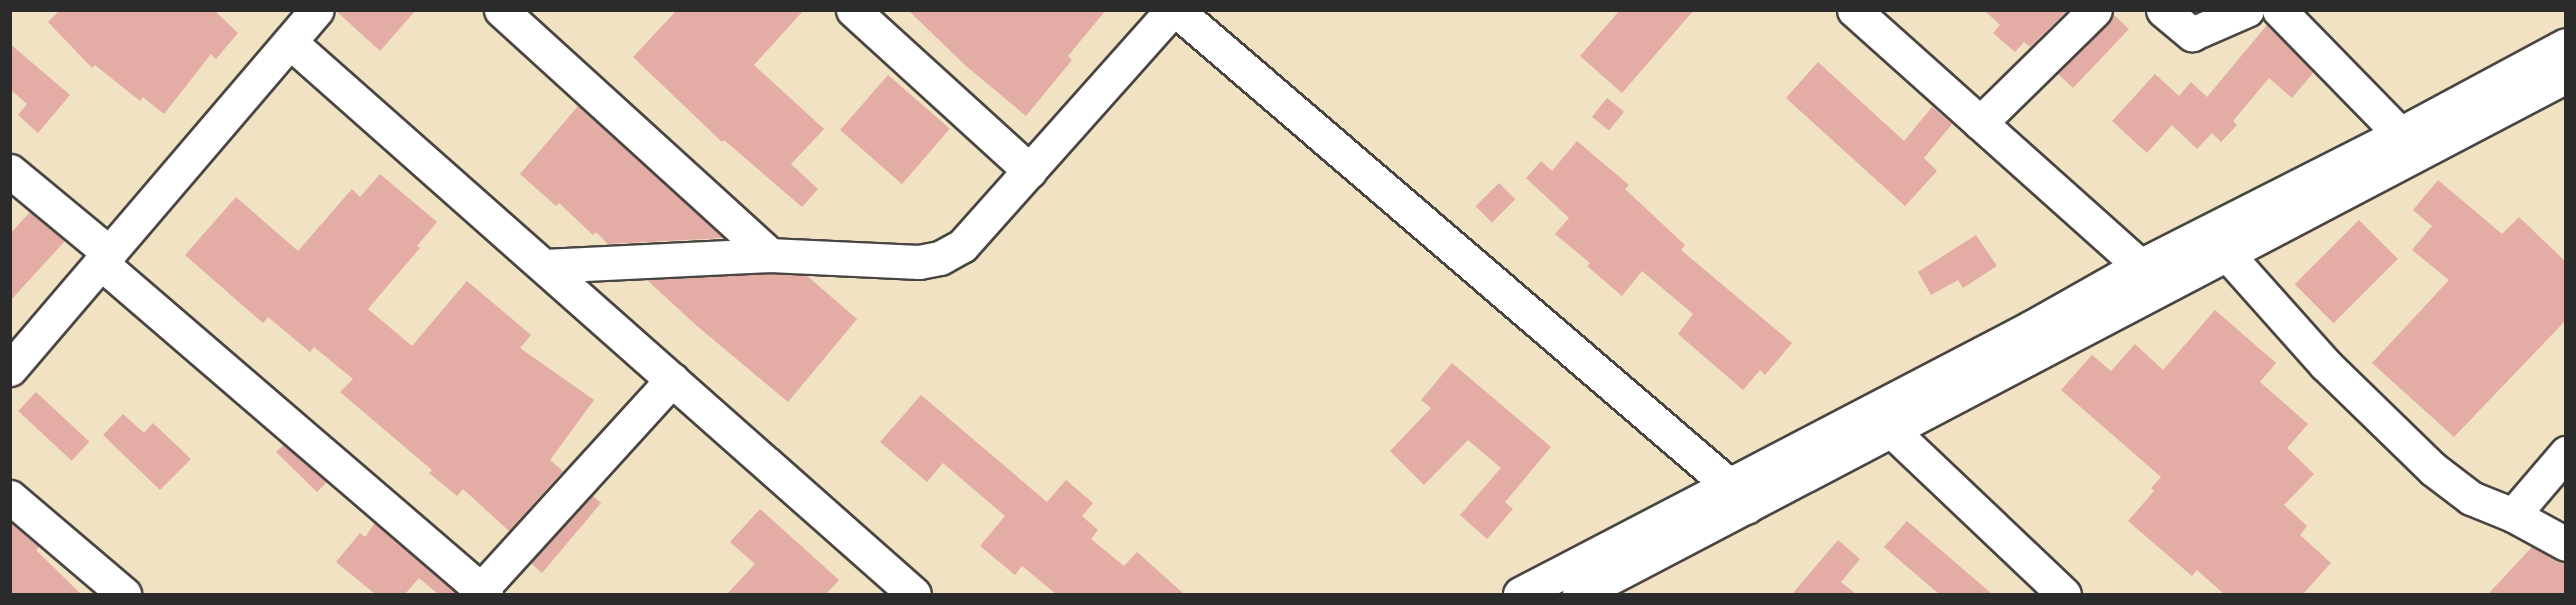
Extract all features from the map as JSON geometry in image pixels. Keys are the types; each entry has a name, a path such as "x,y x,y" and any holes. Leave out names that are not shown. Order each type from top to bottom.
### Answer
{"street":[{"path":"10,369 317,10"},
{"path":"501,10 770,255"},
{"path":"853,10 1030,171"},
{"path":"544,266 770,255 919,262 940,258 962,246 1174,10 1738,496"},
{"path":"1854,10 2148,278"},
{"path":"1980,123 2095,10"},
{"path":"2163,10 2192,34 2247,10"},
{"path":"2279,10 2400,134"},
{"path":"290,42 914,594"},
{"path":"1520,594 1738,496 1892,431 2148,278 2400,134 2565,45"},
{"path":"1579,594 1738,496 2032,327 2148,278 2227,254 2565,76"},
{"path":"10,171 481,593 672,380"},
{"path":"2227,254 2325,364 2433,469 2471,498 2512,515 2565,544"},
{"path":"1892,431 2064,594"},
{"path":"2512,515 2565,453"},
{"path":"10,497 124,594"}],"building":[{"path":"60,10 214,10 238,33 216,59 211,54 164,114 143,97 140,101 95,65 92,68 48,22"},
{"path":"335,10 416,10 380,51"},
{"path":"677,10 804,10 754,65 824,129 791,164 818,189 802,207 724,140 722,142 633,57"},
{"path":"908,10 1106,10 1068,56 1072,60 1026,116 966,66"},
{"path":"1620,10 1694,10 1622,93 1580,56"},
{"path":"1984,10 2068,10 2030,47 2024,42 2015,52 1993,33 2000,25"},
{"path":"2113,14 2129,29 2073,88 2057,73 2108,23"},
{"path":"2267,25 2314,72 2292,98 2269,78 2233,121 2237,125 2221,142 2212,133 2197,149 2172,125 2147,153 2112,121 2155,74 2179,96 2191,82 2207,97"},
{"path":"10,44 70,95 38,133 18,115 27,104 10,89"},
{"path":"1818,62 1904,141 1932,107 1952,124 1924,158 1937,171 1905,206 1786,98"},
{"path":"888,75 950,129 902,184 840,130"},
{"path":"1607,98 1624,112 1609,130 1592,117"},
{"path":"578,106 724,238 608,244 596,232 593,235 559,203 556,206 520,174"},
{"path":"1577,141 1629,185 1625,189 1685,245 1681,250 1792,343 1765,375 1760,370 1743,390 1678,334 1693,314 1642,271 1622,296 1587,266 1590,263 1555,234 1569,218 1526,178 1541,161 1552,171"},
{"path":"380,174 437,222 417,246 420,248 368,309 412,346 467,281 531,335 520,348 594,400 550,460 563,471 509,531 463,489 457,496 429,473 432,470 340,392 353,379 314,347 310,352 268,317 263,323 185,255 236,197 298,251 352,189 360,197"},
{"path":"2438,180 2502,234 2519,217 2565,261 2565,321 2454,437 2372,363 2449,280 2412,250 2432,226 2413,210"},
{"path":"1499,183 1515,199 1492,223 1476,206"},
{"path":"30,212 65,241 10,301 10,234"},
{"path":"2359,220 2398,259 2334,323 2295,284"},
{"path":"1976,235 1997,266 1963,288 1958,280 1931,295 1918,272"},
{"path":"770,274 806,275 857,319 788,402 697,326 647,280"},
{"path":"2215,310 2276,363 2260,382 2308,424 2287,448 2314,474 2284,505 2307,526 2300,535 2331,563 2303,594 2224,594 2197,570 2192,576 2128,521 2154,491 2151,488 2161,477 2061,390 2092,355 2111,371 2135,344 2163,370"},
{"path":"1452,363 1551,447 1505,502 1513,509 1487,539 1460,515 1501,468 1468,440 1424,485 1390,451 1431,408 1421,400"},
{"path":"36,392 89,442 72,461 18,411"},
{"path":"921,395 1047,502 1066,480 1093,503 1082,516 1098,530 1091,539 1124,566 1137,552 1184,594 1056,594 1022,566 1015,575 980,546 1005,516 943,463 927,482 880,442"},
{"path":"123,414 144,433 153,423 191,459 160,490 103,435"},
{"path":"284,445 327,482 317,492 276,452"},
{"path":"592,495 601,503 542,573 531,563"},
{"path":"760,509 839,580 826,594 727,594 755,564 730,542"},
{"path":"1907,521 1992,594 1939,594 1884,547"},
{"path":"10,522 39,547 36,550 81,594 10,594"},
{"path":"375,523 456,593 438,594 419,578 405,594 375,594 336,562 360,533 365,537"},
{"path":"1838,540 1860,559 1841,582 1856,594 1792,594"},
{"path":"2532,547 2565,563 2565,594 2488,594"}]}
